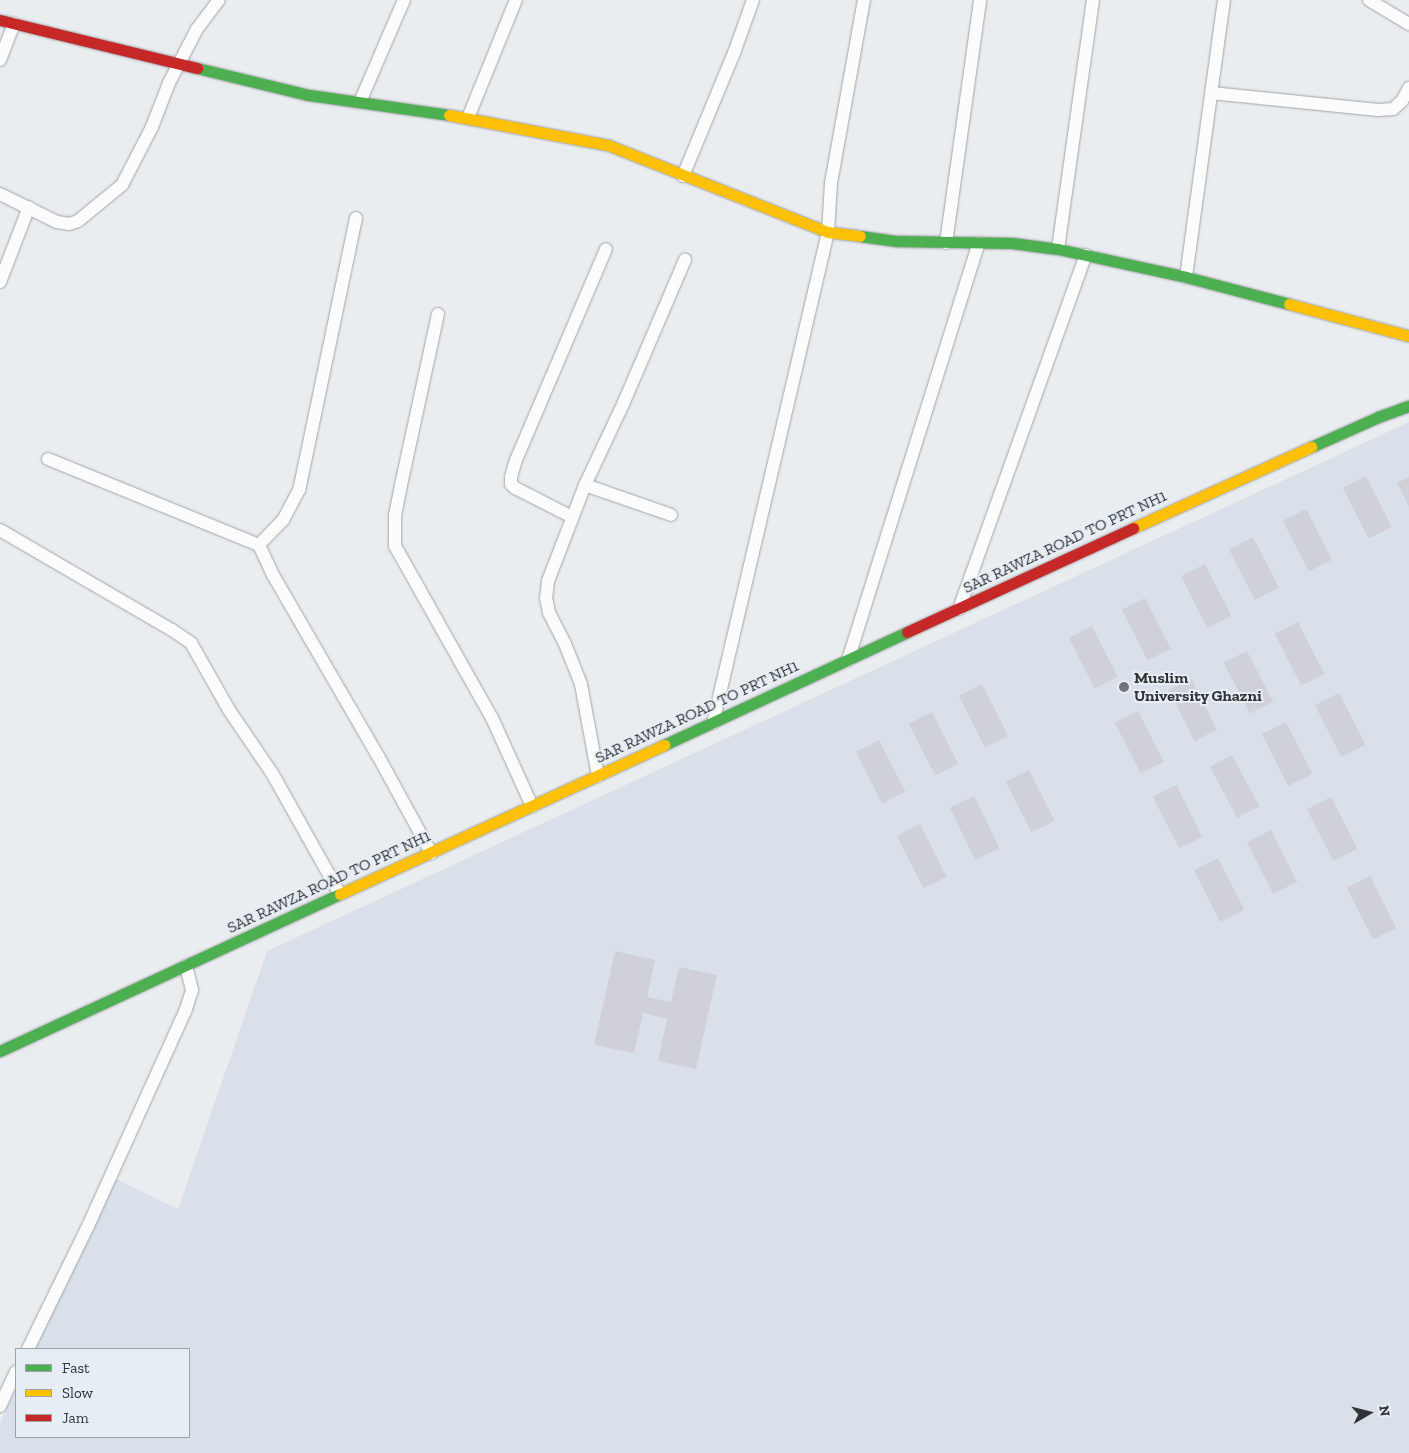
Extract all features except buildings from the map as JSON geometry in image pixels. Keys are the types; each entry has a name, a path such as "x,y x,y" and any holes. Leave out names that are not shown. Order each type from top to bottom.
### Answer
{"main road":[{"path":"0,20 179,65 309,95 468,118 608,145 828,232 897,241 1012,243 1058,249 1186,277 1409,336"},
{"name":"SAR RAWZA ROAD TO PRT NH1","path":"0,1051 1232,483 1378,417 1409,406"}],"street":[{"path":"0,194 57,222 69,224 78,221 122,185 152,128 169,83 197,29 219,0"},
{"path":"360,102 404,0"},
{"path":"468,118 516,0"},
{"path":"683,176 754,0"},
{"path":"713,723 828,232 831,183 864,0"},
{"path":"946,243 980,0"},
{"path":"1058,249 1093,0"},
{"path":"1186,277 1224,0"},
{"path":"1368,0 1386,4 1409,24"},
{"path":"0,60 14,24"},
{"path":"1211,93 1378,110 1393,109 1402,101 1409,88"},
{"path":"0,282 29,208"},
{"path":"259,545 283,520 299,490 356,218"},
{"path":"848,660 979,243"},
{"path":"572,517 515,488 511,484 511,477 516,460 606,249"},
{"path":"959,609 1086,255"},
{"path":"598,776 581,684 566,644 549,612 546,598 548,581 585,485 624,402 685,260"},
{"path":"438,314 397,507 395,546 492,718 532,806"},
{"path":"48,459 259,545 273,575 378,756 431,853"},
{"path":"585,485 671,515"},
{"path":"0,530 172,630 191,643 228,710 272,773 340,894"},
{"path":"28,1348 88,1224 186,1009 192,990 186,966"},
{"path":"0,1406 15,1374"}],"shaded area":[{"name":"Muslim University Ghazni","path":"1409,422 1409,1453 0,1453 0,1423 15,1391 15,1438 190,1438 190,1348 35,1348 116,1179 178,1209 267,951"}],"traffic: fast":[{"path":"197,68 309,95 449,115"},
{"path":"860,236 897,241 1012,243 1058,249 1186,277 1289,304"},
{"path":"1311,447 1378,417 1409,406"},
{"path":"664,745 907,632"},
{"path":"0,1051 340,894"}],"traffic: slow":[{"path":"449,115 608,145 828,232 860,236"},
{"path":"1289,304 1409,336"},
{"path":"1133,528 1311,447"},
{"path":"340,894 664,745"}],"traffic: jam":[{"path":"0,20 197,68"},
{"path":"907,632 1133,528"}],"place":[{"name":"Muslim University Ghazni","path":"1124,687"}]}
